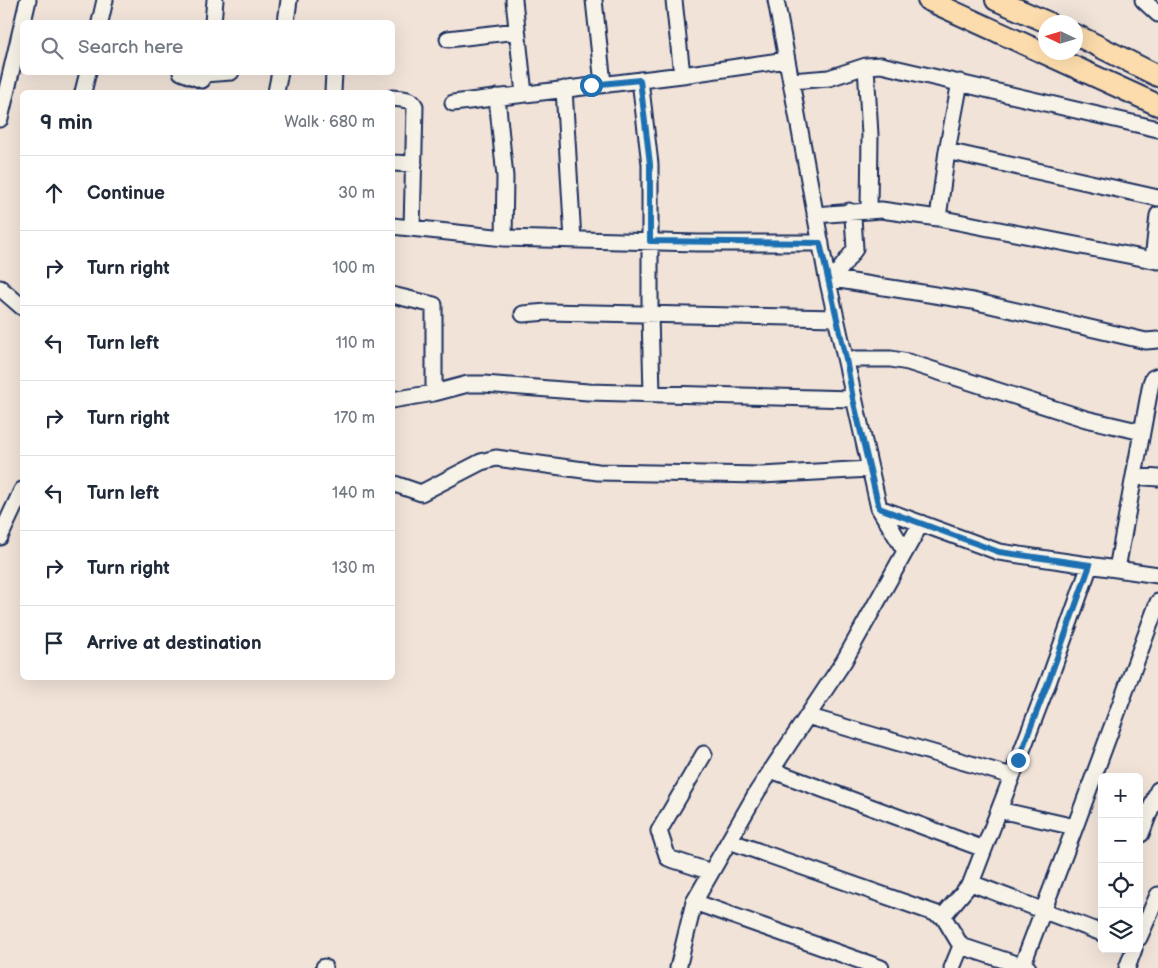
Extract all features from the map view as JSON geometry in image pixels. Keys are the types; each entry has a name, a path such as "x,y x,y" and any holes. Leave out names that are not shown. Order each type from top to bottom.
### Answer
{"main road":[{"path":"928,0 1158,105"},
{"path":"996,0 1038,18"},
{"path":"1083,38 1158,76"}],"street":[{"path":"23,20 28,0"},
{"path":"100,20 105,0"},
{"path":"213,20 215,0"},
{"path":"286,20 289,0"},
{"path":"514,0 524,94"},
{"path":"594,0 603,84"},
{"path":"674,0 682,75"},
{"path":"776,0 814,215 830,278 836,318 853,399 879,508 905,550"},
{"path":"1143,0 1158,14"},
{"path":"448,39 517,31"},
{"path":"0,119 20,34"},
{"path":"453,103 787,60"},
{"path":"791,81 829,78 866,66 881,65 960,82 1158,133"},
{"path":"866,66 870,135 869,209"},
{"path":"84,90 87,75"},
{"path":"189,75 202,80 220,75"},
{"path":"276,90 279,75"},
{"path":"333,90 334,75"},
{"path":"640,80 650,164 652,394"},
{"path":"938,218 947,151 960,82"},
{"path":"564,89 572,240"},
{"path":"497,97 505,177 504,238"},
{"path":"395,98 410,100 415,106 412,228"},
{"path":"947,151 1158,198"},
{"path":"395,162 414,164"},
{"path":"814,215 869,209 938,218 1155,260 1158,215"},
{"path":"830,278 855,250 852,217 849,211"},
{"path":"395,226 504,238 820,243"},
{"path":"830,278 973,301 1146,341 1158,340"},
{"path":"0,288 20,305"},
{"path":"395,295 434,305 434,393"},
{"path":"523,314 548,312 836,318"},
{"path":"846,359 891,359 908,362 1086,419 1142,432"},
{"path":"1117,569 1151,383 1153,378 1158,376"},
{"path":"395,400 434,393 468,384 588,392 853,399"},
{"path":"395,484 421,494 481,462 496,458 598,472 762,475 870,470"},
{"path":"1134,476 1158,478"},
{"path":"0,537 20,494"},
{"path":"879,508 999,552 1158,576"},
{"path":"678,968 694,902 757,792 844,661 921,523"},
{"path":"943,916 971,883 1049,680 1090,565"},
{"path":"728,841 943,916 961,946 1025,967 1043,910 1076,827 1158,602"},
{"path":"807,716 1012,776"},
{"path":"704,754 659,829 659,833 668,858 711,872"},
{"path":"771,770 984,849"},
{"path":"1143,829 1158,790"},
{"path":"999,810 1076,827"},
{"path":"971,883 1098,931"},
{"path":"1143,929 1158,895"},
{"path":"694,902 881,968"},
{"path":"952,968 961,946"},
{"path":"1127,968 1133,953"}],"route":[{"path":"591,85 640,80 650,164 650,241 820,243 853,399 879,508 999,552 1090,565 1018,760"}]}
